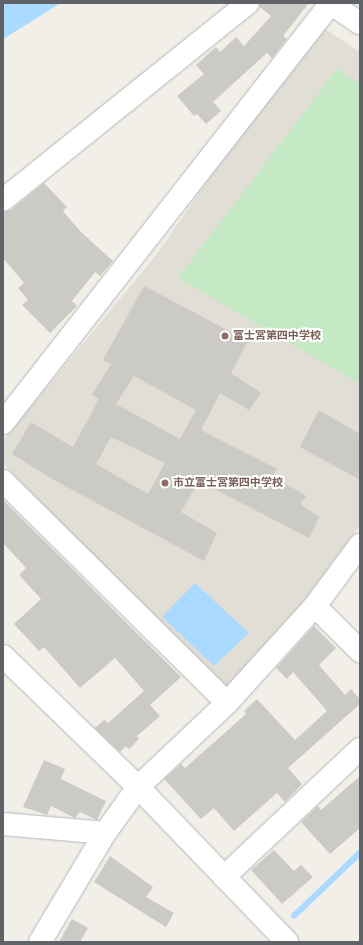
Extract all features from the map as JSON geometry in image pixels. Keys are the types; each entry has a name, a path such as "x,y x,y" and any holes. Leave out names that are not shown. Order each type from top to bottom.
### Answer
{"street":[{"path":"3,200 248,3"},
{"path":"3,423 330,3 360,23"},
{"path":"3,481 227,703"},
{"path":"40,942 105,833 138,787 227,703 315,606 360,545"},
{"path":"315,606 360,650"},
{"path":"3,656 138,787 287,942"},
{"path":"224,877 360,749"},
{"path":"3,824 105,833"}],"shaded area":[{"name":"富士宮第四中学校","path":"316,23 360,52 360,526 227,703 3,463 3,440 157,254"}],"green space":[{"path":"337,69 360,84 360,384 178,278"}],"water":[{"path":"3,3 61,3 3,39"},
{"path":"195,583 249,633 214,666 162,617"}],"building":[{"path":"260,3 309,3 283,36 287,39 272,58 267,53 213,102 221,111 206,124 197,114 194,116 177,96 204,74 196,65 216,47 220,52 236,37 244,46 271,16 260,7"},
{"path":"44,183 67,207 63,211 80,231 113,261 100,276 95,272 72,301 77,306 50,333 22,305 28,300 18,288 24,283 3,258 3,212 11,210"},
{"path":"144,286 248,341 231,373 261,393 249,410 220,393 201,430 277,469 273,476 306,496 300,504 319,517 309,538 199,481 181,512 217,533 204,561 54,480 12,454 31,422 73,447 99,399 92,395 111,364 103,360","holes":["134,376 196,410 180,439 116,404","111,437 165,463 148,494 96,464"]},
{"path":"319,410 360,434 360,480 300,447"},
{"path":"3,500 181,677 150,705 160,716 137,736 139,739 129,749 126,746 120,752 95,728 104,720 108,723 144,691 115,658 80,688 44,647 39,651 14,624 41,599 19,575 26,568 3,543"},
{"path":"314,626 336,648 319,665 345,695 351,689 360,699 360,704 288,768 302,784 285,802 277,793 234,831 214,808 201,819 164,779 181,764 185,768 246,714 244,711 257,699 295,740 327,711 293,672 287,679 276,668"},
{"path":"44,760 65,769 61,779 106,801 97,820 80,812 75,818 51,806 47,815 23,807"},
{"path":"360,776 360,828 330,854 301,822 318,806 321,810"},
{"path":"274,850 294,871 301,865 313,877 282,904 251,870"},
{"path":"110,856 153,887 146,897 174,913 166,927 94,882"},
{"path":"72,919 88,928 80,942 59,942"}],"waterway":[{"path":"294,916 360,853"}],"place":[{"name":"富士宮第四中学校","path":"225,336"},
{"name":"市立富士宮第四中学校","path":"165,483"}]}
